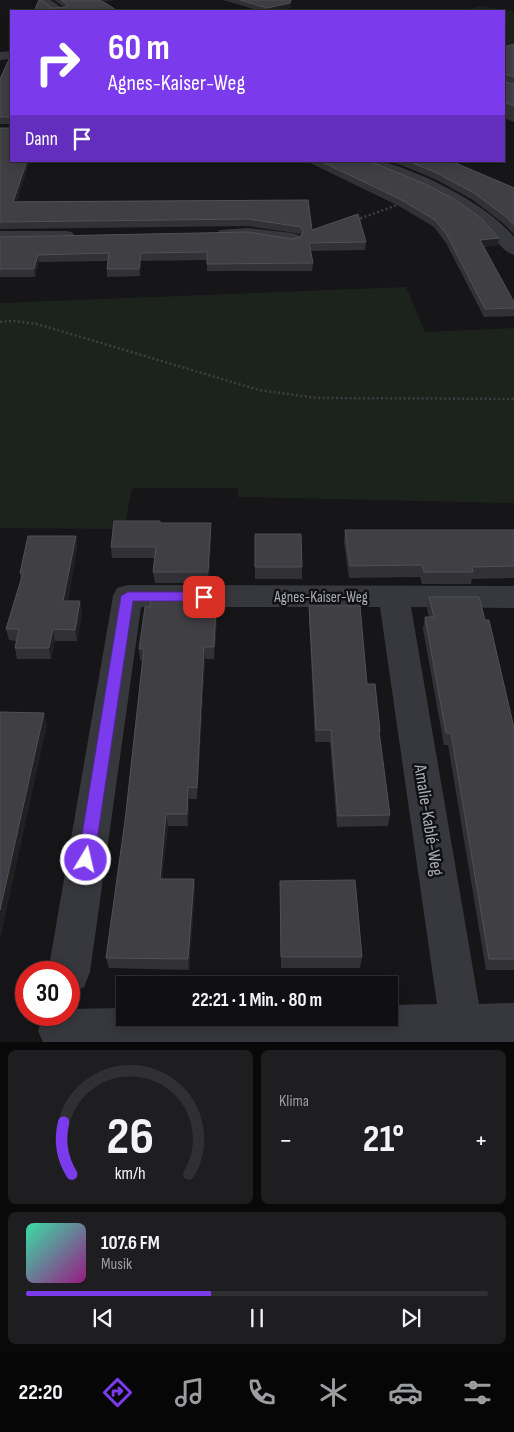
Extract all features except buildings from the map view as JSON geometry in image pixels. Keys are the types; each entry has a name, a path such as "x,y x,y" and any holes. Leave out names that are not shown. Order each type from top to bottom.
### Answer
{"street":[{"path":"44,0 59,10"},
{"path":"370,162 436,191 479,213 494,225 514,249"},
{"path":"208,234 248,233 292,239"},
{"path":"0,237 79,236"},
{"name":"Agnes-Kaiser-Weg","path":"71,961 128,596 514,597"},
{"name":"Amalie-Kablé-Weg","path":"394,597 463,1034"},
{"path":"60,1029 463,1034 514,1025"}],"path":[{"path":"355,220 436,191"},
{"path":"0,322 14,321 37,324 260,390 287,395 317,398 514,399"}],"shaded area":[{"path":"480,6 514,11 514,43 505,47 505,10 463,10"},
{"path":"406,287 425,332 514,328 514,503 238,497 238,488 132,488 124,529 0,528 0,303"}],"route":[{"path":"86,860 128,596 204,597"}]}
